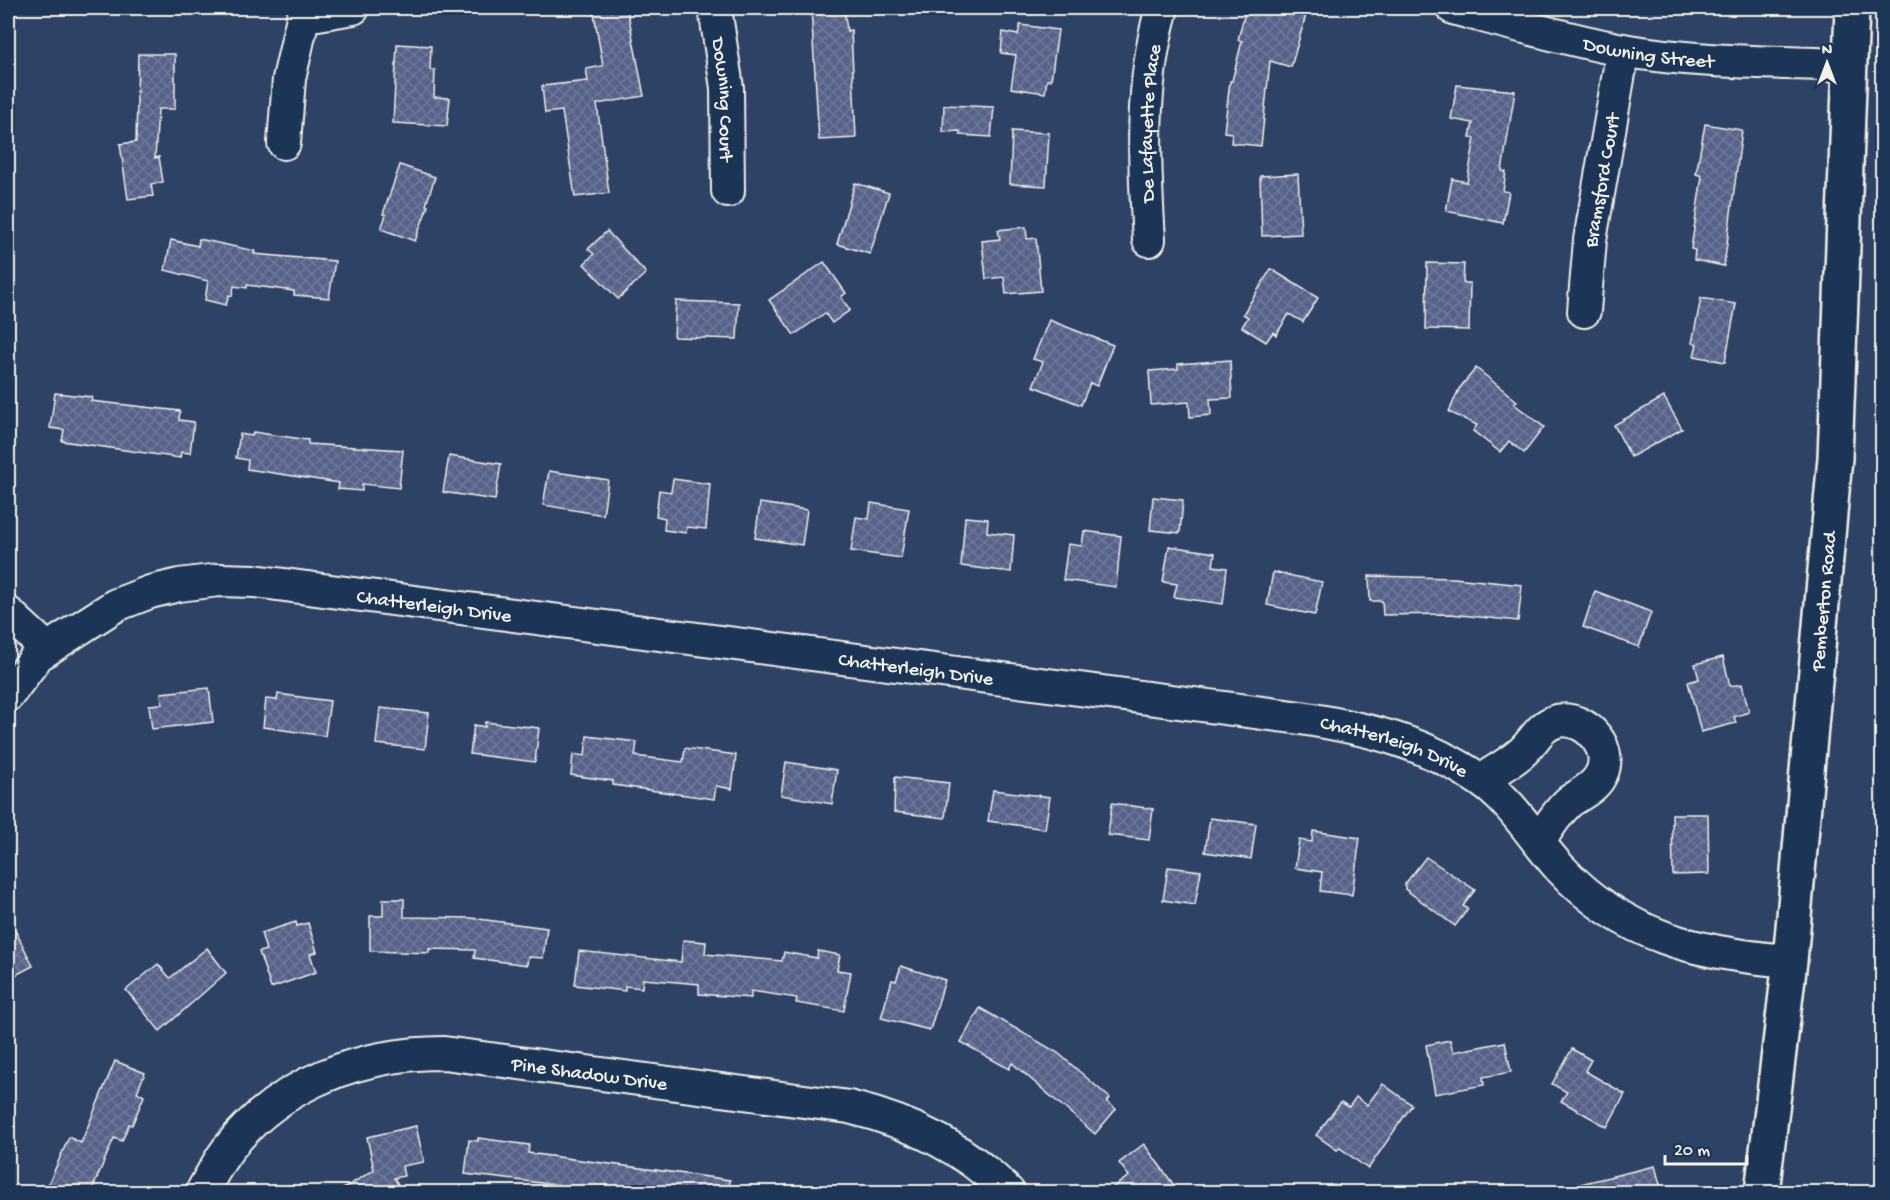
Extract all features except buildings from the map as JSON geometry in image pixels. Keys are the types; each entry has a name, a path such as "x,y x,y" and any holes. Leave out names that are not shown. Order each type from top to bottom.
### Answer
{"street":[{"path":"284,143 289,79 301,10 318,14 353,8"},
{"name":"Downing Court","path":"715,8 727,88 728,192"},
{"name":"De Lafayette Place","path":"1149,240 1143,158 1145,112 1149,65 1162,8"},
{"name":"Downing Street","path":"1453,8 1533,30 1623,50 1722,60 1850,65"},
{"name":"Pemberton Road","path":"1762,1192 1790,961 1835,458 1852,8"},
{"name":"Bramsford Court","path":"1584,311 1590,240 1623,50"},
{"name":"Chatterleigh Drive","path":"8,695 38,655 116,605 150,592 219,580 254,581 1351,726 1425,748 1481,780 1539,841 1560,868 1607,909 1643,930 1704,951 1790,961"},
{"path":"8,613 47,649"},
{"path":"1481,780 1522,753 1548,725 1566,720 1584,725 1596,737 1602,746 1604,764 1600,777 1564,807 1539,841"},
{"name":"Pine Shadow Drive","path":"202,1192 227,1149 244,1131 274,1103 314,1080 350,1064 380,1057 444,1053 849,1107 888,1117 950,1145 977,1164 1008,1192"}]}
